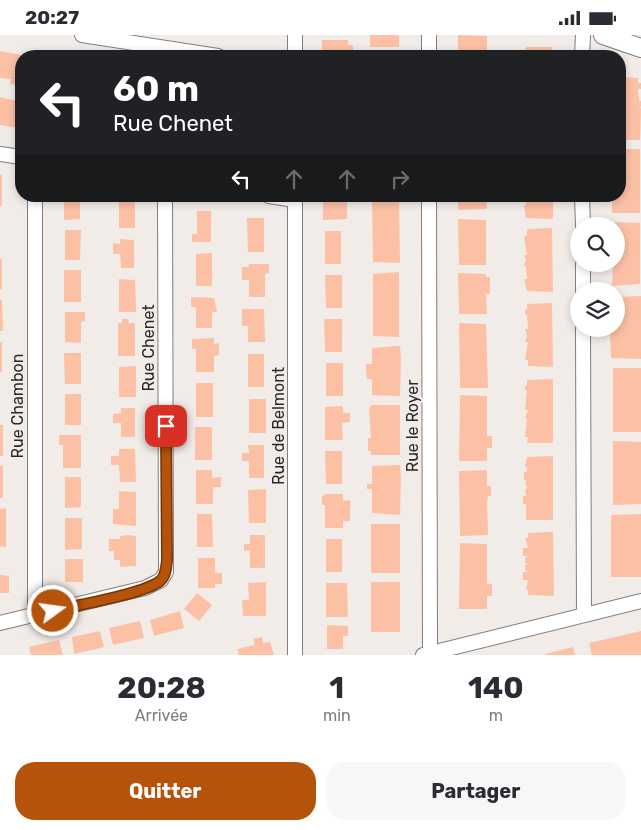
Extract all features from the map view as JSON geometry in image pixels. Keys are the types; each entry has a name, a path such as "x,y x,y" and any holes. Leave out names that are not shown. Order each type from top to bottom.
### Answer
{"street":[{"path":"82,35 179,50"},
{"path":"295,35 295,50"},
{"path":"429,35 429,50"},
{"path":"582,50 583,35"},
{"path":"603,35 641,48"},
{"path":"0,154 15,156"},
{"name":"Rue Chambon","path":"35,202 35,615"},
{"name":"Rue Chenet","path":"35,615 153,585 161,580 166,572 165,202"},
{"name":"Rue de Belmont","path":"295,202 295,655"},
{"name":"Rue le Royer","path":"428,654 429,202"},
{"path":"582,202 582,217"},
{"path":"583,337 584,614"},
{"path":"428,654 641,601"},
{"path":"0,623 35,615"}],"building":[{"path":"370,35 399,35 399,47 370,47"},
{"path":"458,35 487,36 487,50 458,50"},
{"path":"322,40 348,40 348,45 353,45 353,50 322,50"},
{"path":"526,47 552,47 552,50 525,50"},
{"path":"0,51 15,54 15,85 10,84 11,79 0,78"},
{"path":"626,77 638,78 638,83 641,83 641,89 638,89 639,101 641,101 641,107 638,107 641,108 640,140 626,140"},
{"path":"0,97 15,101 15,128 0,125"},
{"path":"626,149 640,149 640,213 612,213 612,202 626,202"},
{"path":"0,175 2,175 2,206 0,206"},
{"path":"64,202 80,202 80,219 64,220"},
{"path":"119,202 135,202 135,228 119,228"},
{"path":"323,202 347,202 347,219 323,220"},
{"path":"372,202 399,202 400,263 373,262"},
{"path":"458,202 487,202 486,209 458,210"},
{"path":"526,202 553,202 553,219 526,218 524,205 526,205"},
{"path":"197,211 211,211 211,242 192,242 192,234 197,234"},
{"path":"247,218 264,218 264,252 248,252"},
{"path":"458,219 486,220 486,265 459,265"},
{"path":"625,222 640,223 640,284 625,285 625,282 612,282 613,272 625,272"},
{"path":"552,228 553,292 527,291 524,279 527,279 526,266 523,266 526,261 524,255 527,255 524,236 527,236 527,229"},
{"path":"65,230 81,230 80,260 65,260"},
{"path":"325,231 341,231 341,264 325,264"},
{"path":"120,239 134,240 134,268 121,268 120,254 113,254 113,243 120,244"},
{"path":"212,253 212,286 196,286 196,254"},
{"path":"0,259 2,259 2,289 0,289"},
{"path":"249,264 269,264 269,273 265,274 265,297 249,297 249,280 242,280 242,267 249,267"},
{"path":"64,270 81,270 81,302 64,302"},
{"path":"399,272 399,337 373,336 373,274"},
{"path":"458,273 486,274 486,277 490,277 490,294 486,294 487,314 459,314"},
{"path":"325,275 342,275 342,308 326,308"},
{"path":"119,279 135,280 136,312 119,312"},
{"path":"641,296 641,359 611,358 610,337 625,337 625,297"},
{"path":"191,297 214,298 217,312 212,312 212,328 196,328 196,307 191,307"},
{"path":"0,300 2,300 3,331 0,331"},
{"path":"552,303 553,367 528,366 528,360 525,360 528,342 525,342 527,335 525,329 528,329 527,315 525,314 527,304"},
{"path":"242,309 264,309 265,342 248,342 248,326 242,326"},
{"path":"65,312 85,312 85,321 81,322 81,343 65,342"},
{"path":"122,319 128,319 129,323 135,323 135,356 118,356 118,323 122,323"},
{"path":"324,319 342,319 342,352 325,352"},
{"path":"459,323 486,324 488,388 460,388"},
{"path":"214,338 214,344 219,343 219,355 214,356 214,372 196,372 196,349 192,349 192,339"},
{"path":"0,342 2,342 2,372 0,372"},
{"path":"400,346 400,396 372,395 372,379 367,379 366,364 372,364 372,348"},
{"path":"64,353 81,353 81,384 65,384"},
{"path":"248,354 264,354 264,387 248,387"},
{"path":"326,363 343,363 343,396 326,396"},
{"path":"136,366 136,397 119,397 119,367"},
{"path":"613,368 641,368 641,432 613,432"},
{"path":"553,379 553,443 527,443 528,437 525,437 527,418 525,418 528,410 525,410 527,390 525,390 525,386 527,385 527,380"},
{"path":"196,383 213,383 213,417 196,417"},
{"path":"65,394 81,394 81,425 65,425"},
{"path":"460,395 487,396 487,436 492,436 492,448 487,448 487,461 459,461"},
{"path":"249,399 266,399 266,433 249,433"},
{"path":"371,405 400,405 400,455 371,455 371,451 368,451 368,438 371,438 369,409"},
{"path":"343,406 343,413 350,413 350,422 342,423 343,440 325,440 325,407"},
{"path":"121,408 135,408 135,437 121,437 121,423 113,423 113,414 121,413"},
{"path":"0,425 3,425 3,456 0,456"},
{"path":"195,427 212,427 212,460 195,460"},
{"path":"59,435 81,435 81,468 63,468 63,445 59,445"},
{"path":"613,441 641,442 641,504 613,505"},
{"path":"248,445 264,445 264,478 249,478 249,461 242,461 242,453 249,453"},
{"path":"119,449 135,449 136,482 120,482 119,465 111,465 111,456 119,456"},
{"path":"325,451 342,451 342,484 326,484"},
{"path":"553,456 553,520 526,520 526,504 523,504 523,496 526,496 525,489 527,489 525,482 527,480 524,480 524,472 527,472 527,467 525,467 527,457"},
{"path":"400,465 400,515 372,513 372,489 367,489 367,484 372,484 372,466"},
{"path":"0,466 3,466 3,498 0,498"},
{"path":"196,470 212,470 212,478 221,477 221,487 213,487 213,504 196,504"},
{"path":"487,470 487,486 491,486 491,496 488,496 487,503 488,535 460,536 459,471"},
{"path":"65,477 81,477 81,507 65,508"},
{"path":"266,489 266,523 249,523 248,490"},
{"path":"119,491 136,492 136,526 113,524 113,509 119,509"},
{"path":"326,494 343,494 343,501 350,500 350,521 343,521 343,528 325,528 325,505 322,505 322,496"},
{"path":"6,508 6,547 4,547 0,546 0,509"},
{"path":"197,514 212,514 213,547 197,547"},
{"path":"641,514 641,577 611,577 611,515"},
{"path":"65,518 82,518 82,549 65,550"},
{"path":"371,524 400,524 400,573 371,573"},
{"path":"553,532 554,596 528,595 528,590 526,590 528,580 523,580 523,572 528,572 525,570 525,565 528,564 525,563 525,558 528,556 523,556 523,548 528,548 525,538 528,538 528,533"},
{"path":"250,535 265,535 265,568 250,568 250,550 244,551 244,544 250,544"},
{"path":"120,536 136,536 136,566 120,567 120,560 114,560 114,551 109,551 109,539 120,539"},
{"path":"326,539 342,539 342,572 326,572"},
{"path":"460,543 487,544 487,584 492,584 492,596 487,596 487,609 459,609"},
{"path":"198,558 215,558 215,573 222,573 222,584 215,584 215,588 198,588"},
{"path":"65,559 83,559 83,582 65,582"},
{"path":"0,575 9,576 9,593 0,593"},
{"path":"266,582 266,616 243,616 242,600 249,600 248,583"},
{"path":"371,582 400,582 400,632 371,632"},
{"path":"326,583 347,583 348,617 326,617"},
{"path":"197,593 212,605 199,621 184,609"},
{"path":"180,611 184,628 154,636 150,620"},
{"path":"140,621 144,638 113,645 109,628"},
{"path":"327,625 348,626 348,636 343,636 343,649 327,649"},
{"path":"100,631 104,647 74,654 72,637"},
{"path":"641,631 641,655 592,655 589,643"},
{"path":"262,637 263,643 270,642 274,655 239,655 237,649 255,645 253,639"},
{"path":"59,640 63,655 31,655 29,647"},
{"path":"573,647 575,655 545,655 545,654"}],"route":[{"path":"53,611 145,589 161,580 166,572 166,426"}]}
